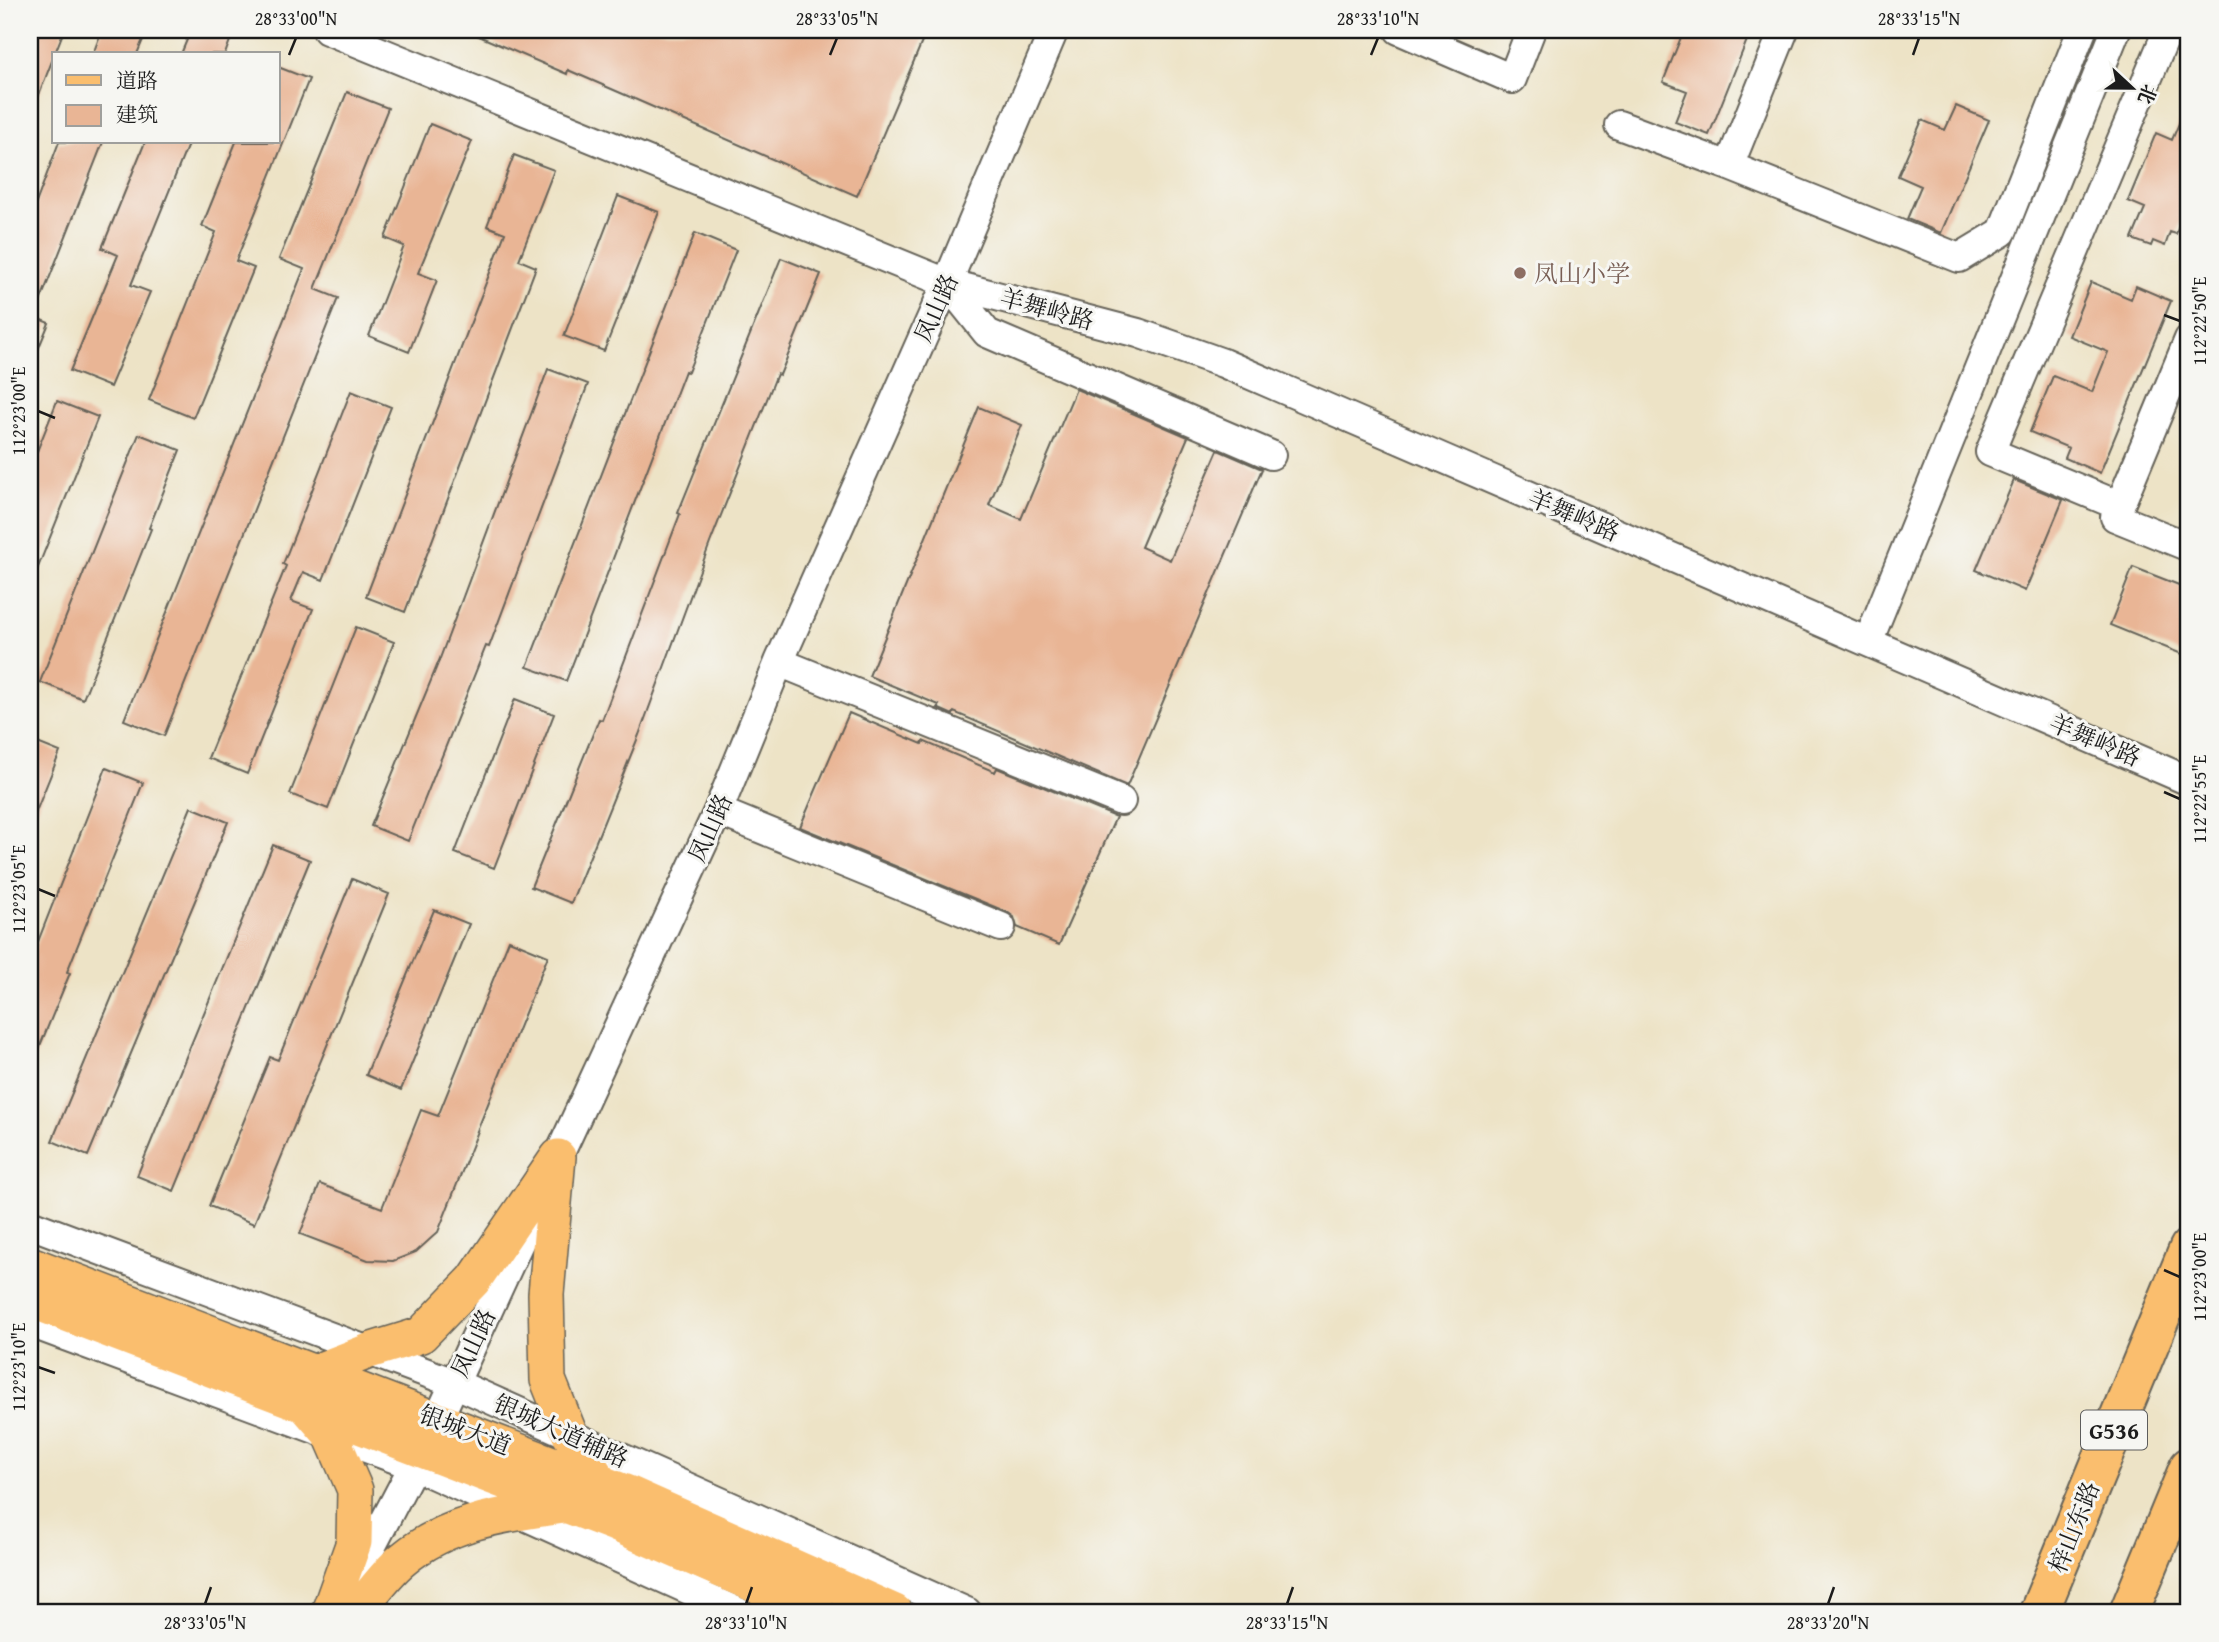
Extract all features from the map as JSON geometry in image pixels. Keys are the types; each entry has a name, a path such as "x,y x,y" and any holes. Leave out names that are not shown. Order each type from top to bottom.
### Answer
{"highway":[{"name":"梓山东路","path":"2039,1612 2189,1248"},
{"path":"2129,1612 2189,1467"}],"main road":[{"path":"329,1612 354,1542 355,1490 310,1389 369,1351 421,1335 474,1280 558,1157"},
{"path":"558,1157 545,1294 548,1380 570,1435 601,1482"},
{"name":"银城大道","path":"30,1264 310,1389 417,1457 568,1506 817,1612"},
{"name":"银城大道","path":"30,1300 310,1389 438,1419 601,1482 895,1612"},
{"path":"356,1612 402,1560 454,1527 517,1512 568,1506"}],"street":[{"name":"羊舞岭路","path":"327,30 947,283 1138,333 1223,363 2189,781"},
{"name":"凤山路","path":"337,1612 438,1419 718,811 779,662 947,283 1054,30"},
{"path":"1399,30 1512,79 1531,30"},
{"path":"1729,166 1784,30"},
{"path":"1619,125 1959,258 2002,232 2082,30"},
{"path":"1868,642 2116,30"},
{"path":"2120,506 1990,452 2168,30"},
{"path":"947,283 987,333 1271,455"},
{"path":"2189,339 2115,517 2189,547"},
{"path":"779,662 1121,801"},
{"path":"718,811 1001,927"},
{"name":"银城大道辅路","path":"30,1224 454,1383 967,1612"},
{"path":"30,1323 331,1435 417,1457 517,1512 738,1612"}],"building":[{"path":"30,30 64,30 55,52 52,52 52,61 30,115"},
{"path":"102,30 147,30 138,52 94,52"},
{"path":"191,30 219,30 232,35 226,52 182,52"},
{"path":"465,30 927,30 857,196 568,70 567,74"},
{"path":"1684,30 1751,30 1709,135 1675,122 1687,91 1663,82"},
{"path":"280,68 309,79 236,261 254,268 193,418 149,400 216,232 202,226 235,144 280,144"},
{"path":"347,92 388,108 315,289 338,298 164,736 124,720 304,269 279,259"},
{"path":"2189,100 2189,219 2183,216 2176,234 2170,232 2165,246 2153,241 2151,246 2132,239 2145,208 2128,201 2156,133 2172,140"},
{"path":"1956,106 1989,120 1941,233 1907,219 1921,186 1898,176 1922,120 1945,130"},
{"path":"430,124 472,141 418,273 437,280 409,352 369,336 404,246 385,238"},
{"path":"58,144 102,144 34,317 49,323 30,369 30,219"},
{"path":"144,144 188,144 131,285 150,292 110,387 70,371 118,255 102,248"},
{"path":"514,155 554,170 519,260 536,267 405,612 366,597 505,233 487,226"},
{"path":"618,196 659,212 604,351 564,336"},
{"path":"695,233 736,250 688,372 685,371 566,681 527,667"},
{"path":"781,258 821,274 780,375 777,374 710,543 639,735 571,903 531,887 599,719 602,720 680,514 678,513"},
{"path":"2091,282 2131,299 2136,286 2171,301 2100,473 2065,458 2069,448 2030,432 2053,376 2092,392 2108,352 2069,336"},
{"path":"548,369 588,384 489,647 486,646 408,841 371,826 439,661"},
{"path":"1076,389 1188,437 1141,547 1170,560 1218,450 1262,469 1127,786 954,712 953,715 937,708 939,705 869,676 979,407 1022,425 989,505 1021,519"},
{"path":"351,391 391,407 323,580 303,572 291,601 313,609 247,774 208,758 286,566 283,564"},
{"path":"57,401 98,417 31,585 30,469"},
{"path":"139,434 180,450 83,699 40,682"},
{"path":"2014,480 2063,500 2025,591 1976,570"},
{"path":"2133,567 2189,589 2189,657 2110,625"},
{"path":"356,627 394,642 328,809 290,794"},
{"path":"515,699 554,714 494,868 455,853"},
{"path":"849,713 995,772 997,768 1116,817 1059,945 1017,927 1014,917 1007,912 800,827"},
{"path":"30,740 60,752 31,824 30,824"},
{"path":"106,768 143,783 30,1070 30,962"},
{"path":"191,807 228,822 88,1156 52,1141"},
{"path":"273,845 310,860 174,1191 137,1176"},
{"path":"352,879 389,894 254,1224 209,1206 270,1057 278,1060"},
{"path":"434,910 469,924 401,1090 366,1075"},
{"path":"509,940 548,956 438,1232 416,1252 393,1261 368,1260 300,1234 320,1184 382,1208 421,1110 438,1116"}],"place":[{"name":"凤山小学","path":"1520,273"}]}
